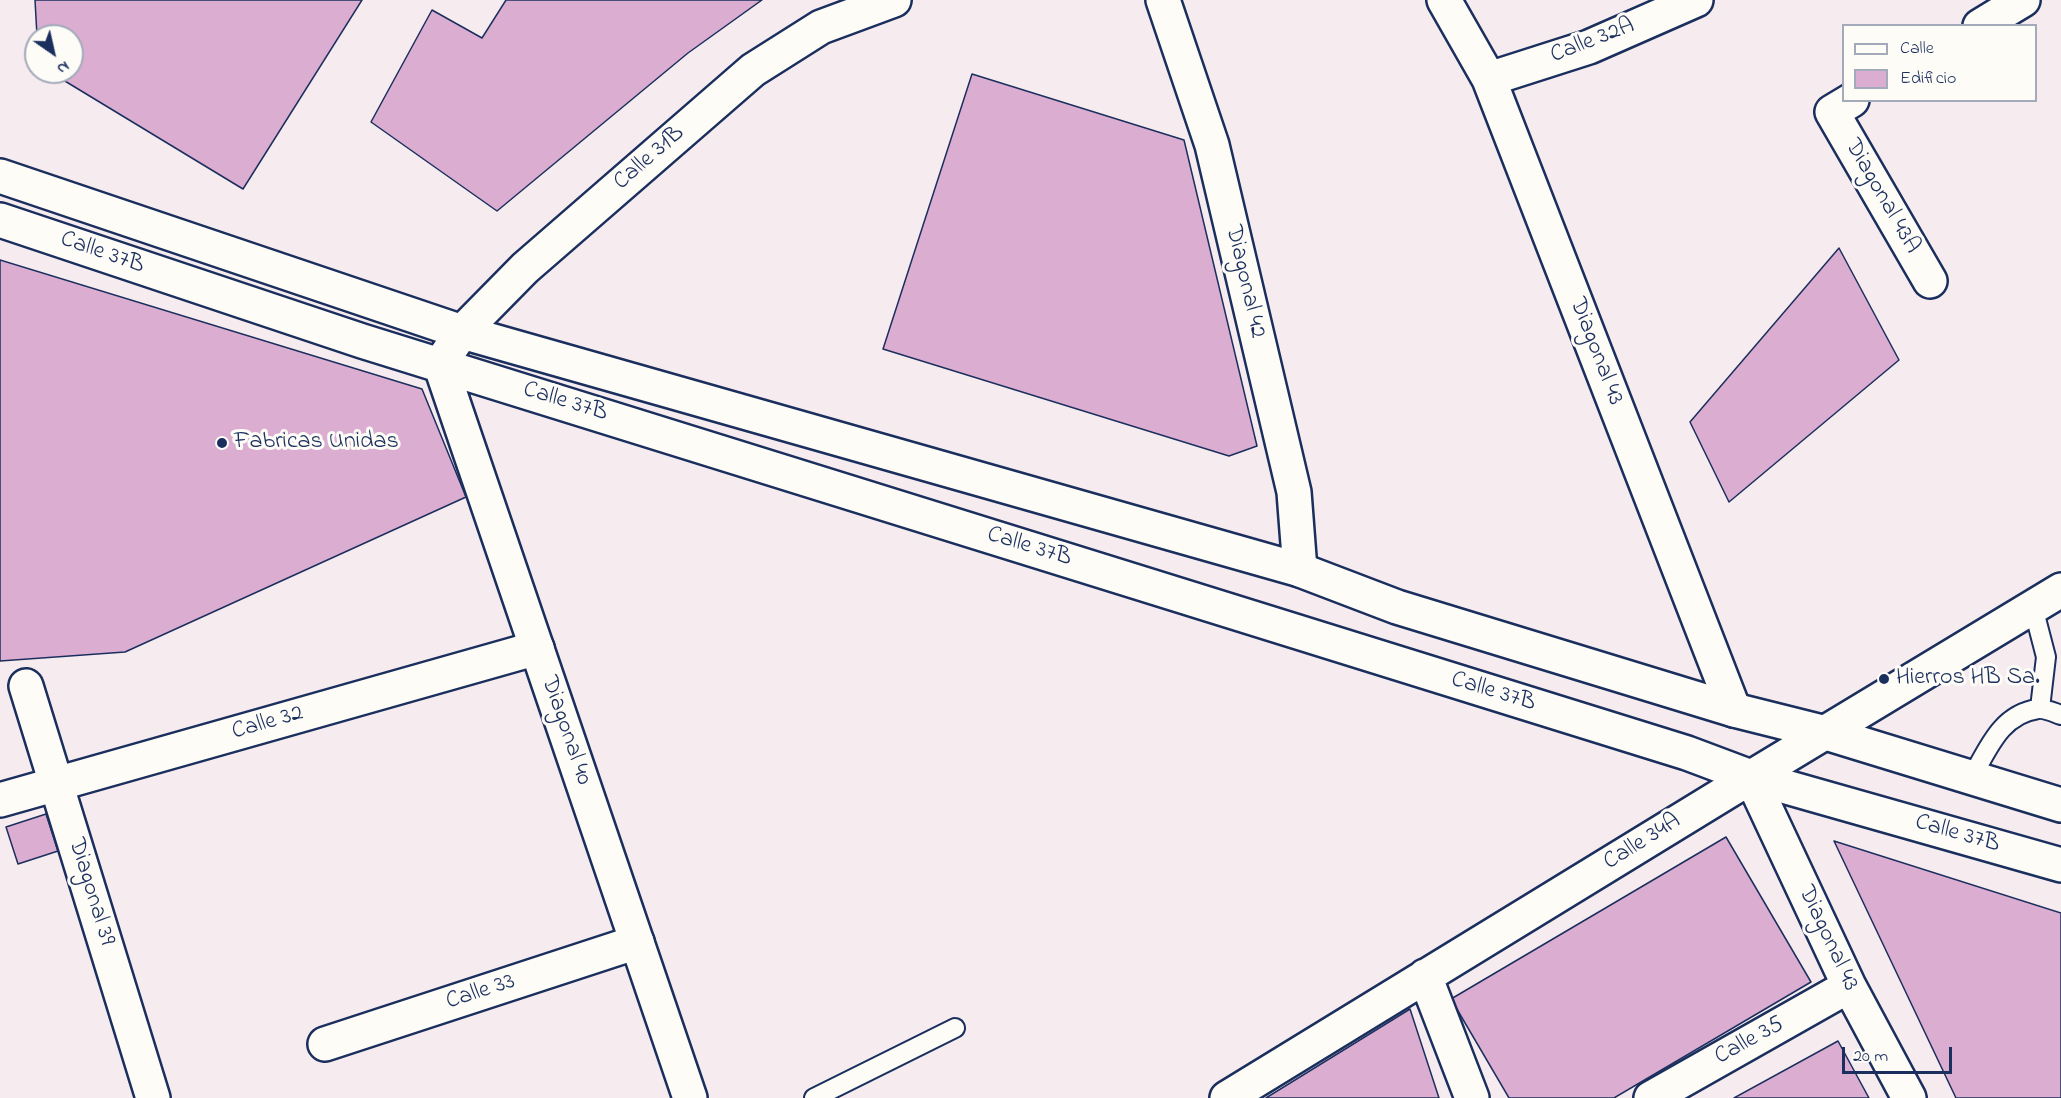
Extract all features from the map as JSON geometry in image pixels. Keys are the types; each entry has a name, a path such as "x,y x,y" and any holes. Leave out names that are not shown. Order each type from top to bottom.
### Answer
{"street":[{"name":"Calle 31B","path":"440,364 462,332 525,268 753,70 821,27 894,0"},
{"name":"Diagonal 42","path":"1163,0 1212,145 1294,492 1300,570"},
{"name":"Diagonal 43","path":"1444,0 1489,79 1734,710"},
{"name":"Calle 32A","path":"1489,79 1589,47 1696,0"},
{"path":"1983,24 2023,0"},
{"name":"Diagonal 43A","path":"1842,106 1930,281"},
{"name":"Calle 37B","path":"0,176 462,332 1300,570 1397,607 1734,710 1826,733 2061,805"},
{"name":"Calle 37B","path":"0,220 362,341 1687,753 1751,777 2061,865"},
{"name":"Diagonal 40","path":"440,364 690,1098"},
{"name":"Calle 34A","path":"1227,1098 2061,590"},
{"name":"Calle 32","path":"0,800 537,648"},
{"name":"Diagonal 39","path":"26,686 153,1098"},
{"name":"Diagonal 43","path":"1751,777 1849,986 1909,1098"},
{"name":"Calle 33","path":"325,1044 637,942"},
{"path":"1425,976 1472,1098"},
{"name":"Calle 35","path":"1651,1098 1849,986"}],"lane":[{"path":"2033,607 2046,657 2040,708"},
{"path":"1972,777 1996,733 2014,717 2040,708 2061,715"},
{"path":"814,1098 955,1028"}],"building":[{"path":"35,0 362,0 243,189 70,84 84,84 84,24 36,24"},
{"path":"506,0 762,0 688,53 497,211 371,122 432,10 482,38"},
{"path":"972,74 1184,140 1257,446 1229,456 883,349"},
{"path":"1839,248 1899,360 1729,502 1690,422"},
{"name":"Fabricas Unidas","path":"0,260 422,389 466,497 125,652 0,661"},
{"path":"46,814 58,851 18,864 6,827"},
{"path":"1726,837 1811,982 1614,1098 1509,1098 1451,999"},
{"path":"1834,841 2061,913 2061,1098 1956,1098"},
{"path":"1410,1009 1439,1098 1266,1098"},
{"path":"1838,1041 1869,1098 1734,1098"}],"place":[{"name":"Fabricas Unidas","path":"222,443"},
{"name":"Hierros HB Sa.","path":"1884,679"}]}
